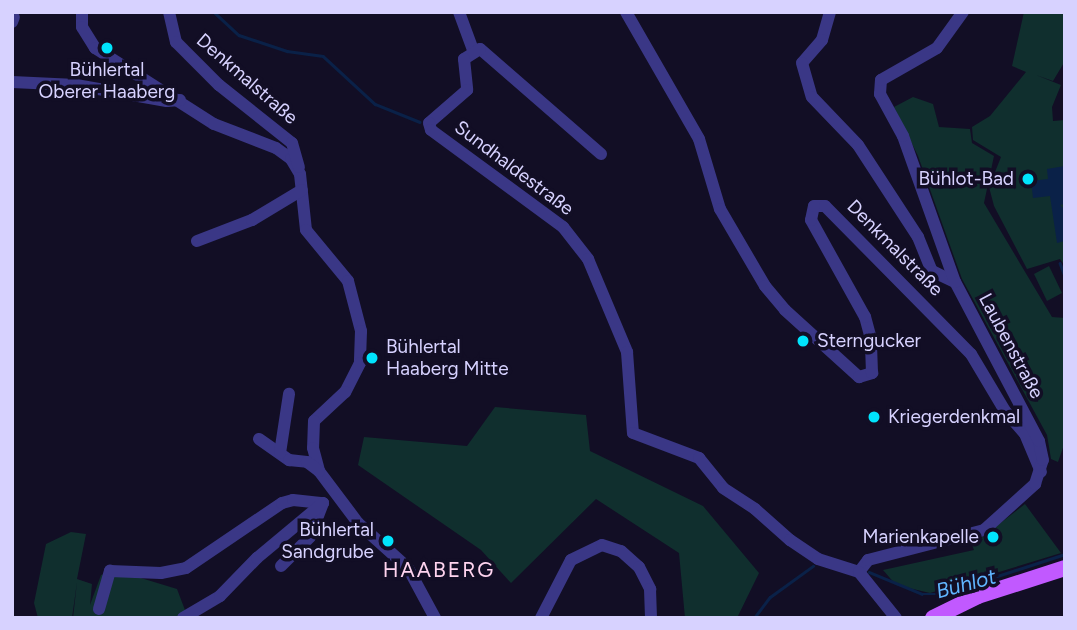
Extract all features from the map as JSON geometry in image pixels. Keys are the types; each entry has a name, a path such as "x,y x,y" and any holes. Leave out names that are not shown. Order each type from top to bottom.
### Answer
{"main road":[{"path":"933,618 978,596 1065,568"}],"street":[{"path":"82,12 82,27 95,48 214,124 276,148 291,159 300,174"},
{"name":"Denkmalstraße","path":"169,12 176,42 219,85 292,143 300,174 306,230 348,281 361,331 360,363 345,392 314,421 313,448 319,471"},
{"path":"459,12 473,50 486,54 601,154"},
{"name":"Denkmalstraße","path":"626,12 699,139 720,209 765,286 785,310 859,377 872,373 871,339 865,317 811,220 814,206 825,205 971,354 1005,411 1025,434 1041,472"},
{"path":"830,12 821,40 802,63 811,97 859,145 918,237 932,271 955,282"},
{"name":"Laubenstraße","path":"963,12 937,48 881,80 880,94 904,136 955,282 1039,441 1041,472"},
{"name":"Sundhaldestraße","path":"473,50 464,60 467,90 460,101 436,114 429,123 431,130 563,227 588,259 627,352 633,433 699,458 723,488 755,509 790,540 818,559 859,572"},
{"path":"12,82 76,85 180,100"},
{"path":"197,241 252,220 302,190"},
{"path":"1003,374 1000,380 1005,411"},
{"path":"280,453 289,394"},
{"path":"259,439 280,453 319,471 358,523 408,568 435,618"},
{"path":"896,618 859,572 868,560 984,530 1035,484 1041,472"},
{"path":"183,618 220,596 257,558 334,493"},
{"path":"99,609 110,571 161,573 186,568 282,503 293,500 323,503"},
{"path":"281,566 310,537 323,503"},
{"path":"541,618 571,560 602,545 621,551 639,567 650,589 651,618"}],"green space":[{"name":"Bühlot-Bad","path":"1024,12 1065,12 1065,61 1053,81 1036,75 1061,85 1052,107 1053,121 1065,120 1065,266 1060,259 1027,269 994,206 989,187 1001,157 973,140 972,127 990,116 1026,72 1012,66"},
{"path":"913,97 933,104 939,127 970,129 972,143 994,156 984,203 1052,317 1065,318 1065,442 1058,462 1051,459 1047,435 962,279 918,156 894,107"},
{"path":"1049,266 1062,293 1047,301 1034,274"},
{"path":"495,407 586,415 590,451 703,506 759,573 737,618 685,618 679,553 596,499 511,583 481,550 358,465 364,437 467,446"},
{"path":"1025,504 1061,553 930,593 896,585 883,570 974,550 972,545"},
{"path":"71,532 86,534 77,579 92,584 90,605 101,575 118,571 177,589 188,618 73,618 77,582 72,618 38,618 34,603 46,544"}],"water":[{"path":"1065,166 1065,204 1060,205 1065,210 1065,241 1057,243 1050,196 1033,198 1031,181 1048,179 1047,169"}],"waterway":[{"path":"214,12 239,35 287,51 323,56 375,104 420,122"},
{"name":"Bühlot","path":"1060,263 1065,276"},
{"name":"Bühlot","path":"869,572 922,594 942,594 1065,554"},
{"name":"Bühlot","path":"754,618 770,597 813,566"}],"place":[{"name":"Bühlertal Oberer Haaberg","path":"107,48"},
{"name":"Bühlot-Bad","path":"1028,179"},
{"name":"Sterngucker","path":"803,341"},
{"name":"Bühlertal Haaberg Mitte","path":"372,358"},
{"name":"Kriegerdenkmal","path":"874,417"},
{"name":"Marienkapelle","path":"993,537"},
{"name":"Bühlertal Sandgrube","path":"388,541"}],"district":[{"name":"HAABERG","path":"439,570"}]}
